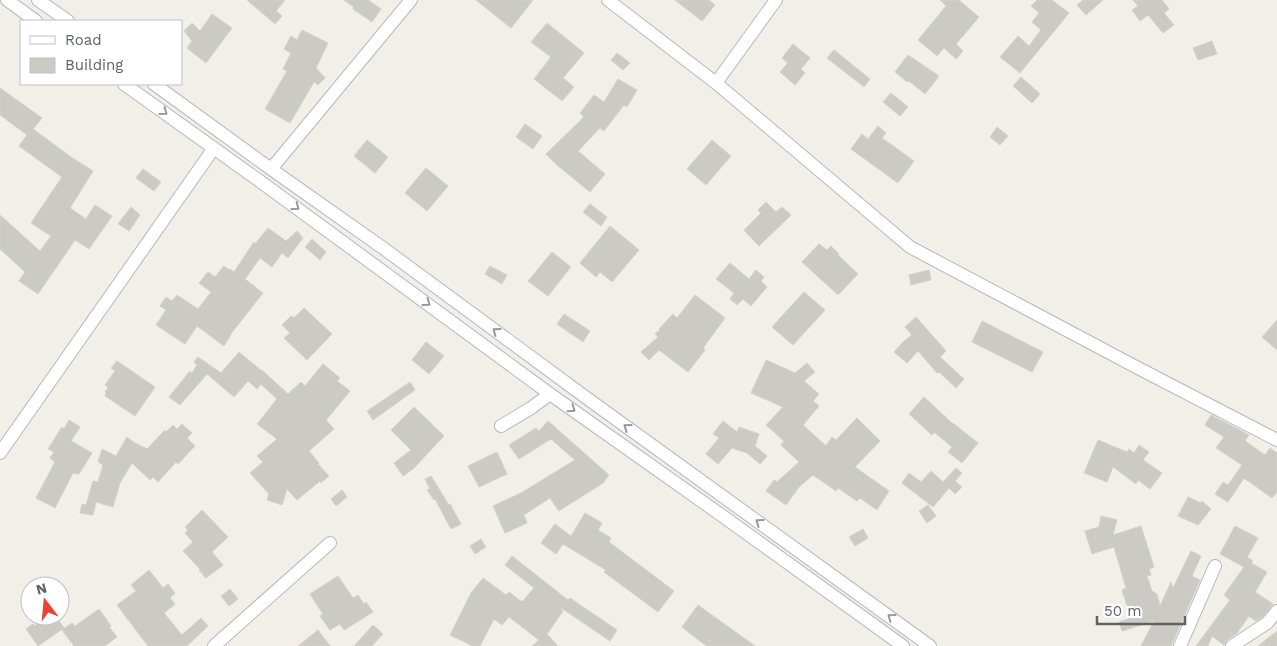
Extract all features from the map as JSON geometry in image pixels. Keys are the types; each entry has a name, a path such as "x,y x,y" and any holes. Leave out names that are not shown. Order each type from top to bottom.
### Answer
{"street":[{"path":"7,0 35,20 41,2 67,20"},
{"path":"271,169 411,0"},
{"path":"608,0 716,83 910,247 1129,364 1277,440"},
{"path":"716,83 776,0"},
{"path":"125,85 550,394 732,522 903,646"},
{"path":"155,85 930,646"},
{"path":"0,453 214,148"},
{"path":"409,290 421,276"},
{"path":"501,426 550,394"},
{"path":"214,646 330,543"},
{"path":"1180,646 1215,566"},
{"path":"1232,646 1267,623 1277,611"}],"building":[{"path":"247,0 285,0 276,11 282,16 275,24"},
{"path":"344,0 368,0 381,9 372,22 353,9 354,7"},
{"path":"476,0 533,0 511,28"},
{"path":"675,0 709,0 715,5 702,21"},
{"path":"940,0 959,0 979,17 956,44 963,51 956,59 944,48 937,56 918,40 946,6"},
{"path":"1037,0 1052,0 1069,13 1020,73 1000,57 1018,36 1029,46 1041,30 1032,22 1039,13 1031,6"},
{"path":"1083,0 1103,0 1086,15 1077,5"},
{"path":"1133,0 1162,0 1169,9 1164,13 1174,25 1163,33 1148,15 1140,21 1132,10 1138,6"},
{"path":"212,14 232,28 206,63 187,48 192,41 184,31 192,23 200,31"},
{"path":"547,23 584,53 563,78 574,87 562,101 534,79 551,57 531,42"},
{"path":"302,30 328,43 316,68 325,78 318,85 314,82 290,123 265,109 287,71 283,69 291,53 284,49 291,36 297,40"},
{"path":"1212,41 1217,54 1198,60 1193,48"},
{"path":"793,44 810,58 801,69 805,73 795,85 780,72 788,63 782,58"},
{"path":"834,50 870,79 864,87 827,58"},
{"path":"617,53 630,63 623,70 611,60"},
{"path":"908,55 939,76 925,94 895,72"},
{"path":"1021,77 1040,94 1032,103 1013,86"},
{"path":"618,79 637,90 627,107 624,105 604,131 600,128 578,151 605,174 590,192 546,154 584,117 580,113 594,95 604,102"},
{"path":"0,88 42,118 33,129 93,171 70,208 86,219 95,205 112,216 89,249 75,240 38,294 19,281 25,272 0,249 0,215 40,251 51,236 31,223 62,177 19,146 27,135 0,115"},
{"path":"891,93 908,107 900,116 883,102"},
{"path":"525,124 542,136 533,149 516,137"},
{"path":"878,126 886,133 882,138 914,161 898,183 851,149 862,134 868,139"},
{"path":"997,127 1008,136 1000,145 990,137"},
{"path":"367,140 388,157 375,173 354,156"},
{"path":"712,140 731,156 706,185 687,169"},
{"path":"426,168 448,186 427,211 405,193"},
{"path":"143,169 161,182 154,191 136,178"},
{"path":"766,202 776,212 782,207 791,215 759,246 744,230 761,213 758,210"},
{"path":"590,204 607,217 601,226 583,212"},
{"path":"131,207 140,215 129,231 118,224"},
{"path":"610,226 639,250 612,282 600,272 596,277 580,263"},
{"path":"268,228 286,241 297,231 303,238 288,258 282,253 272,267 260,258 245,279 263,293 230,335 224,346 197,326 185,344 156,325 166,310 160,306 166,297 172,301 177,295 198,309 211,292 199,283 208,272 215,277 224,266 234,272 254,242 255,244"},
{"path":"312,239 326,252 320,260 305,247"},
{"path":"819,244 827,250 831,246 858,274 838,295 802,262"},
{"path":"552,252 571,267 548,296 528,281"},
{"path":"730,263 749,279 756,270 764,277 761,281 767,287 751,306 743,299 737,305 730,299 734,293 716,279"},
{"path":"490,266 507,275 502,284 485,274"},
{"path":"929,270 931,280 911,285 909,275"},
{"path":"804,292 825,310 793,345 772,327"},
{"path":"695,295 725,318 703,348 705,350 688,372 659,350 649,360 641,352 658,337 655,334 673,314 677,318"},
{"path":"304,308 332,334 307,360 284,338 290,333 282,325 291,316 294,318"},
{"path":"564,314 590,331 583,342 557,324"},
{"path":"916,317 946,351 940,357 964,379 956,388 939,372 937,373 918,351 907,363 894,352 912,335 905,327"},
{"path":"1277,320 1277,350 1262,337"},
{"path":"982,321 1043,352 1032,372 972,342"},
{"path":"426,342 444,356 429,374 412,360"},
{"path":"239,352 288,394 301,382 305,386 323,364 340,378 337,381 350,391 326,420 334,429 309,451 329,476 297,500 287,489 282,505 267,500 269,494 250,473 263,462 257,456 277,439 257,424 277,399 261,384 257,389 248,381 234,397 207,374 180,405 169,397 190,371 192,373 197,365 194,362 198,357 221,373"},
{"path":"766,360 795,373 807,363 815,372 804,381 819,394 813,401 819,406 803,425 826,446 832,437 836,440 857,418 880,441 855,467 889,491 877,510 860,498 857,501 838,488 836,491 813,475 799,487 786,505 766,491 774,480 777,482 799,462 781,445 784,441 766,425 783,407 751,393"},
{"path":"117,361 155,387 135,416 105,396 108,387 105,385 115,371 111,368"},
{"path":"410,382 415,390 373,420 367,411"},
{"path":"924,397 953,424 978,443 962,463 948,452 952,447 934,432 932,435 909,414"},
{"path":"414,407 444,436 413,469 403,476 394,463 411,450 391,430"},
{"path":"1211,415 1249,435 1245,441 1265,455 1270,448 1277,453 1277,492 1272,498 1244,478 1228,502 1215,494 1223,482 1228,485 1242,465 1216,448 1224,437 1205,425"},
{"path":"69,420 80,427 71,441 92,453 79,474 73,473 55,508 36,498 55,462 50,458 54,452 48,449 62,427 64,429"},
{"path":"548,421 609,475 603,483 559,511 550,498 524,515 527,523 505,533 493,506 521,493 575,460 551,439 519,459 509,445 536,428 539,431"},
{"path":"723,421 737,432 739,427 759,434 755,446 767,456 760,464 747,453 732,448 718,464 706,454 719,438 713,434"},
{"path":"182,424 192,433 187,438 195,446 178,464 176,462 158,482 153,477 150,480 132,463 120,483 113,507 96,502 93,515 80,513 82,504 86,505 93,481 98,482 103,465 98,462 102,449 116,456 127,437 147,449 165,430 166,432 173,425 177,429"},
{"path":"1098,440 1127,452 1129,449 1134,453 1139,445 1149,452 1143,460 1162,473 1150,489 1138,480 1136,484 1113,467 1107,482 1084,473"},
{"path":"497,452 507,474 479,487 468,466"},
{"path":"956,468 962,473 955,481 962,487 955,494 949,488 933,507 902,483 909,473 921,482 931,471 943,482"},
{"path":"431,476 461,524 451,529 435,499 427,490 430,489 425,479"},
{"path":"342,490 347,497 336,506 331,499"},
{"path":"1188,497 1201,503 1202,501 1211,509 1198,525 1178,516"},
{"path":"928,505 936,516 927,523 919,511"},
{"path":"202,510 228,537 212,552 223,565 206,578 183,551 193,542 185,533 188,530 185,527"},
{"path":"585,513 602,523 598,530 611,538 609,542 674,591 658,612 604,572 606,570 563,544 556,554 541,543 555,524 571,536"},
{"path":"1101,516 1117,520 1113,535 1141,526 1154,567 1149,569 1151,575 1147,576 1152,591 1157,594 1160,606 1171,582 1173,588 1191,551 1201,556 1192,576 1200,580 1171,646 1141,646 1154,621 1122,631 1119,622 1131,618 1122,590 1126,588 1114,547 1092,554 1085,531 1099,527"},
{"path":"1235,526 1258,538 1247,557 1253,561 1251,563 1267,572 1255,592 1273,604 1256,621 1249,616 1237,633 1227,640 1224,645 1212,636 1208,646 1196,646 1230,600 1224,595 1244,567 1220,554"},
{"path":"863,529 868,538 855,546 849,537"},
{"path":"481,539 486,547 475,554 470,546"},
{"path":"512,556 568,600 570,598 617,630 610,641 560,607 563,611 547,634 558,646 532,646 539,640 509,617 502,625 494,619 480,646 473,646 450,635 471,593 483,578 506,595 509,592 522,602 534,588 505,565"},
{"path":"149,570 163,588 168,584 175,593 170,598 175,604 164,613 182,635 201,618 208,626 187,646 148,646 117,605 136,591 131,585"},
{"path":"338,576 353,598 358,595 373,612 344,630 340,624 330,630 320,616 323,614 310,594"},
{"path":"230,589 238,599 229,606 221,596"},
{"path":"698,605 755,646 707,646 701,642 682,627"},
{"path":"99,609 117,637 105,646 74,646 62,630 72,623 75,626"},
{"path":"373,625 383,634 372,646 354,646"},
{"path":"30,626 63,626 64,628 38,646 26,629"},
{"path":"318,630 330,646 298,646"},
{"path":"1277,631 1277,646 1258,646"}]}
